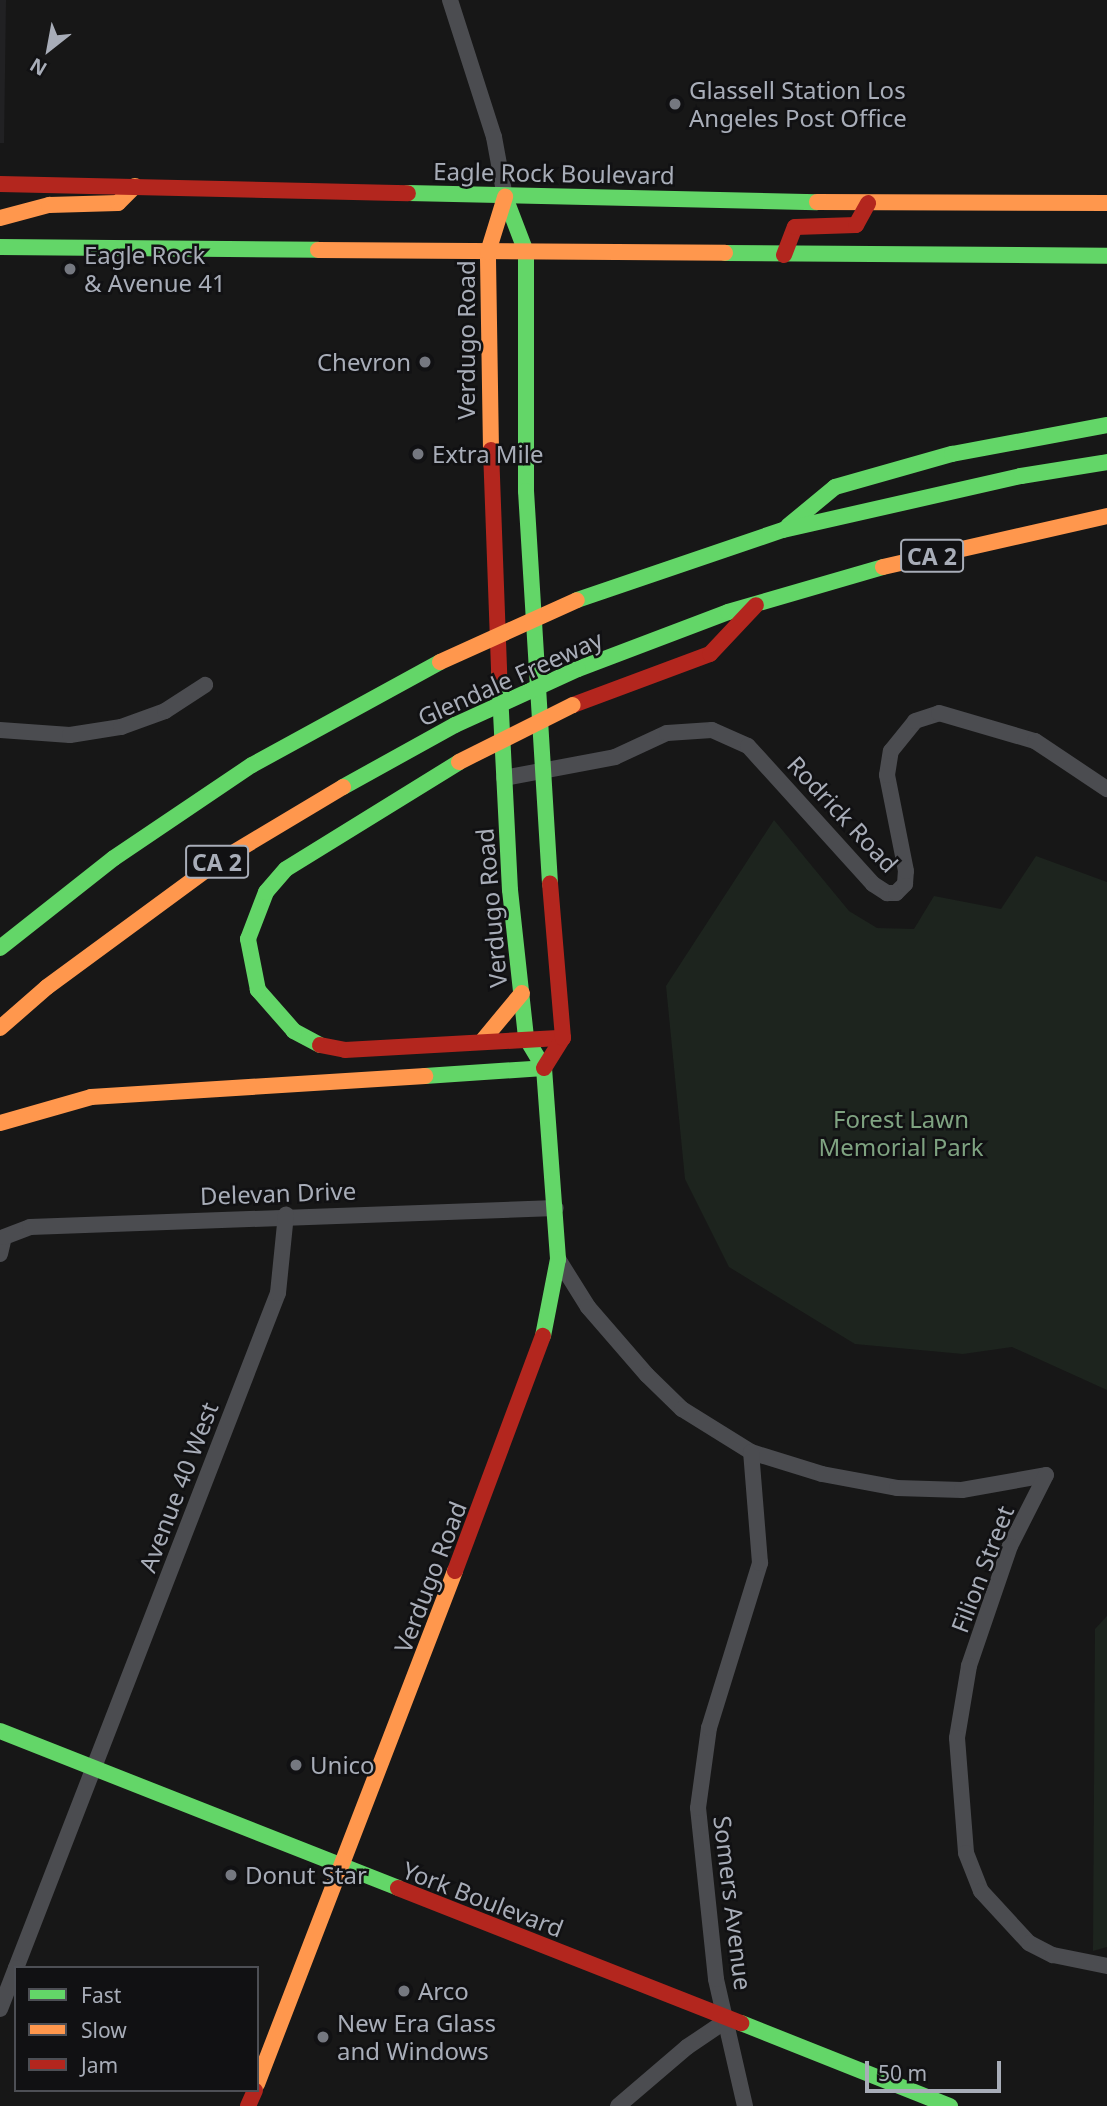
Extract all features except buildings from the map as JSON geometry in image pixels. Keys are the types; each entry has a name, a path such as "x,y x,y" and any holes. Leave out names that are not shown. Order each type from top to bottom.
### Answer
{"main road":[{"name":"Eagle Rock Boulevard","path":"0,184 505,197 868,203 1107,203"},
{"path":"0,218 49,205 118,203 135,186"},
{"name":"Verdugo Road","path":"259,2079 533,1369 552,1303 558,1259 544,1068 526,1038 510,890 493,565 488,252 505,197"},
{"path":"0,1124 91,1097 544,1068 563,1038 541,772 526,491 526,252 505,197"},
{"path":"784,255 790,232 796,227 856,225 868,203"},
{"path":"0,247 1107,256"},
{"path":"783,530 835,487 952,454 1107,425"},
{"name":"Glendale Freeway","path":"0,948 114,858 252,765 440,662 578,600 783,530 1021,476 1107,462"},
{"name":"Glendale Freeway","path":"0,1028 47,987 216,863 303,808 454,725 578,669 758,603 865,571 1107,516"},
{"path":"563,1038 483,1040 345,1050 323,1046 293,1031 273,1012 258,990 250,965 248,939 254,917 286,869 460,762 573,705 710,654 758,603"},
{"path":"483,1040 522,993"},
{"name":"York Boulevard","path":"0,1731 342,1869 950,2106"}],"street":[{"path":"450,0 494,137 505,197"},
{"path":"0,730 70,734 121,727 165,711 205,685"},
{"name":"Rodrick Road","path":"505,778 615,757 667,733 712,730 748,746 873,884 887,893 896,893 905,884 906,871 887,775 891,751 915,722 939,713 1035,740 1107,789"},
{"name":"Delevan Drive","path":"0,1254 4,1237 30,1227 286,1214 556,1208"},
{"name":"Avenue 40 West","path":"17,1966 278,1293 286,1214"},
{"name":"Filion Street","path":"558,1259 588,1307 647,1375 682,1409 751,1452 822,1474 897,1489 962,1490 1045,1475 1010,1546 970,1666 957,1738 966,1853 981,1891 1029,1943 1053,1955 1107,1966"},
{"name":"Somers Avenue","path":"618,2106 687,2047 727,2020 716,1979 698,1808 709,1728 760,1563 751,1452"},
{"name":"Avenue 40 West","path":"0,2009 14,1973"},
{"path":"727,2020 745,2106"}],"shaded area":[{"path":"0,0 6,0 4,143 0,143"}],"green space":[{"name":"Forest Lawn Memorial Park","path":"774,820 849,911 877,928 914,929 934,896 1001,909 1036,856 1107,882 1107,1390 1012,1347 963,1354 855,1344 729,1267 685,1179 666,986"},
{"path":"1107,1616 1107,1947 1093,1951 1095,1629"}],"traffic: fast":[{"path":"408,193 817,202"},
{"path":"505,197 526,252 526,491 550,884"},
{"path":"0,247 318,250"},
{"path":"725,253 1107,256"},
{"path":"788,526 835,487 952,454 1107,425"},
{"path":"577,600 783,530 1021,476 1107,462"},
{"path":"578,669 728,612 883,567"},
{"path":"0,948 114,858 252,765 440,662"},
{"path":"455,725 578,669"},
{"path":"499,673 510,890 526,1038 544,1068 558,1259 543,1336"},
{"path":"343,787 455,725"},
{"path":"320,1045 294,1031 258,990 248,939 266,892 286,869 459,762"},
{"path":"425,1076 544,1068"},
{"path":"0,1731 398,1888"},
{"path":"741,2023 950,2106"}],"traffic: slow":[{"path":"0,218 49,205 118,203 135,186"},
{"path":"491,450 488,252 505,197"},
{"path":"817,202 1107,203"},
{"path":"318,250 725,253"},
{"path":"883,567 1107,516"},
{"path":"440,662 577,600"},
{"path":"459,762 573,705"},
{"path":"0,1028 47,987 216,863 343,787"},
{"path":"483,1040 522,993"},
{"path":"0,1123 91,1097 425,1076"},
{"path":"259,2079 455,1571"}],"traffic: jam":[{"path":"0,184 408,193"},
{"path":"784,255 795,227 856,225 868,203"},
{"path":"491,450 499,673"},
{"path":"573,705 710,654 756,605"},
{"path":"544,1068 563,1038 550,884"},
{"path":"320,1045 345,1050 563,1038"},
{"path":"455,1571 543,1336"},
{"path":"398,1888 741,2023"},
{"path":"248,2106 254,2092"}],"place":[{"name":"Glassell Station Los Angeles Post Office","path":"675,104"},
{"name":"Eagle Rock & Avenue 41","path":"70,269"},
{"name":"Chevron","path":"425,362"},
{"name":"Extra Mile","path":"418,454"},
{"name":"Unico","path":"296,1765"},
{"name":"Donut Star","path":"231,1875"},
{"name":"Arco","path":"404,1991"},
{"name":"New Era Glass and Windows","path":"323,2037"}]}
